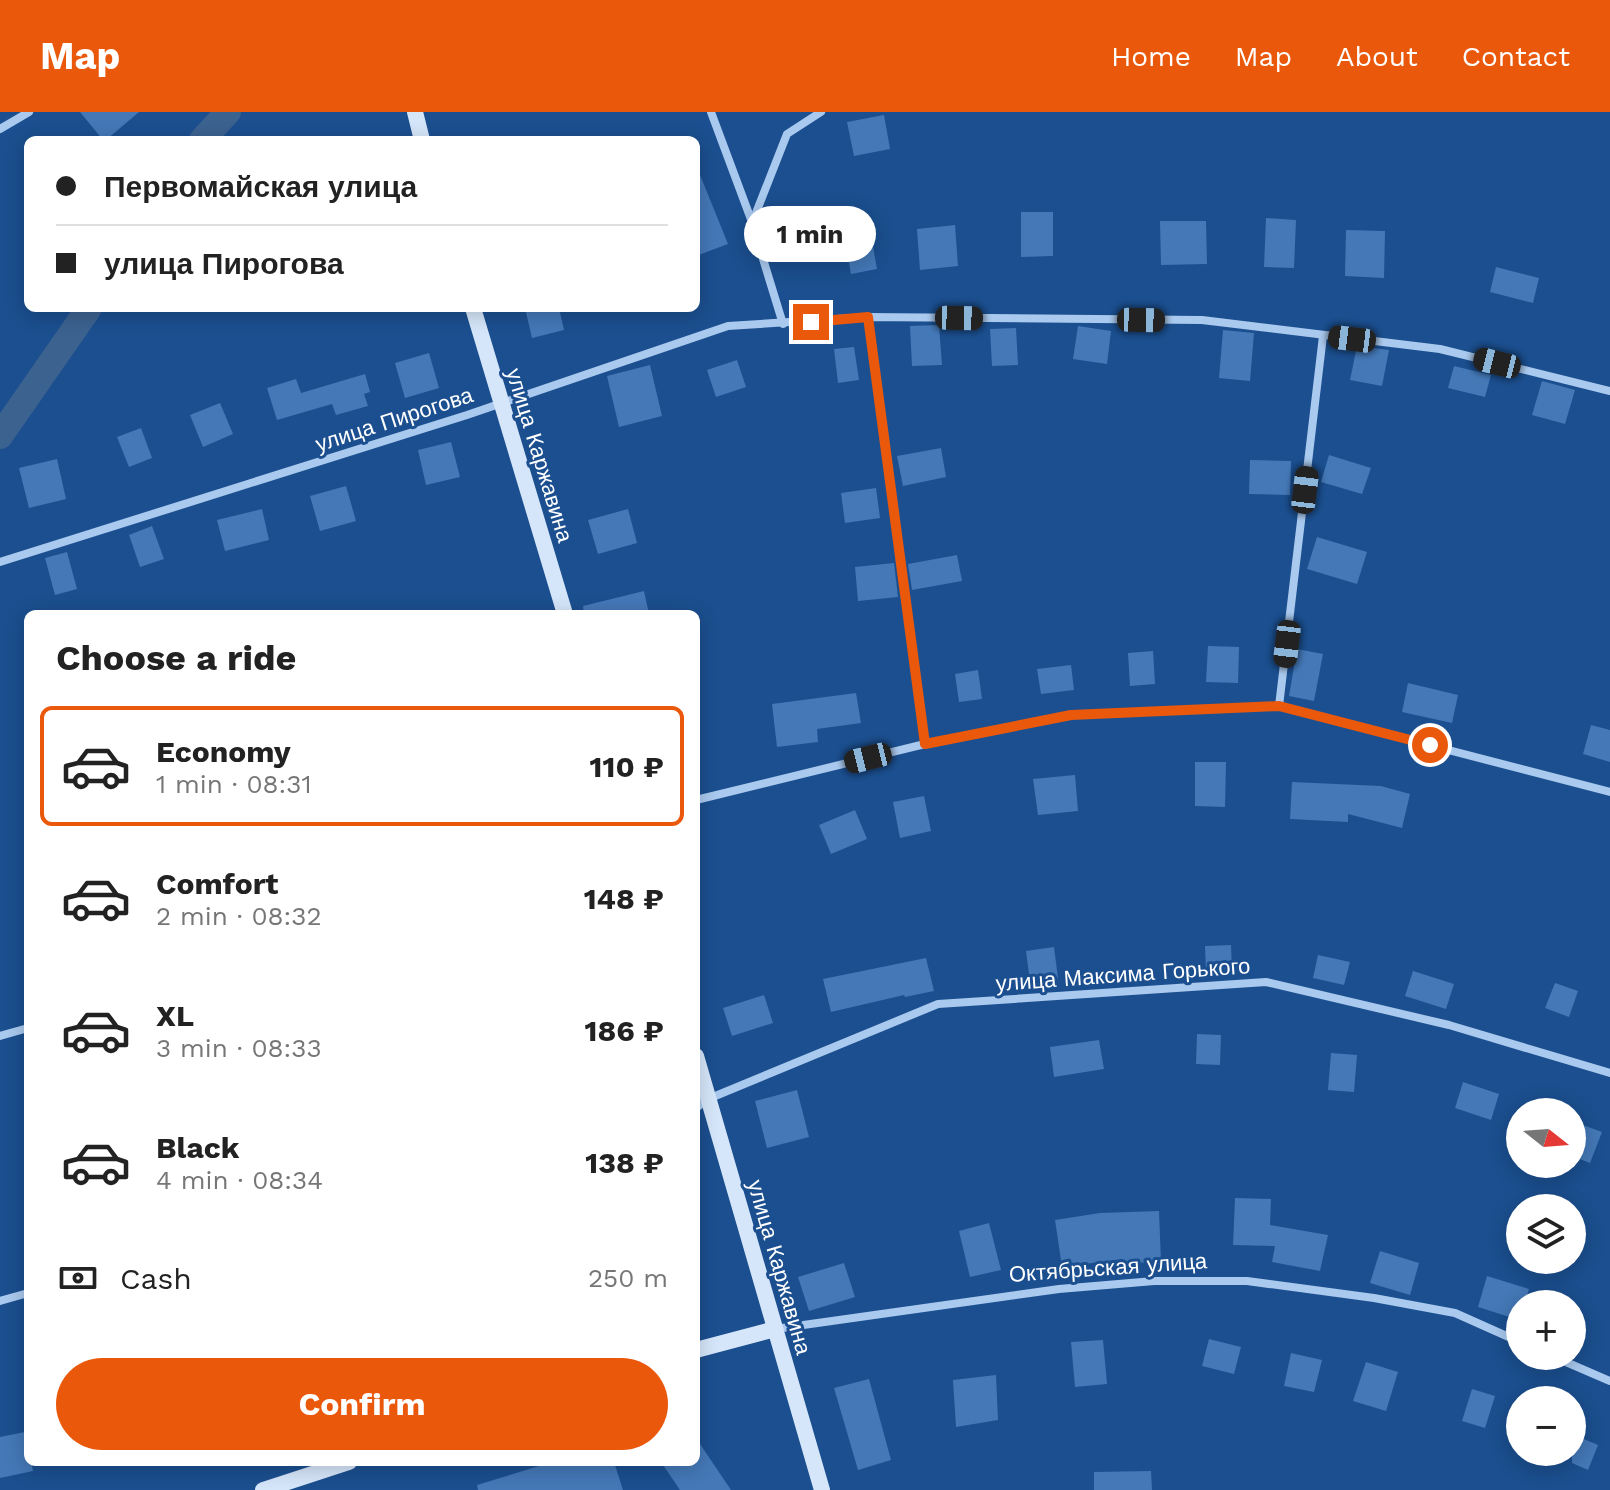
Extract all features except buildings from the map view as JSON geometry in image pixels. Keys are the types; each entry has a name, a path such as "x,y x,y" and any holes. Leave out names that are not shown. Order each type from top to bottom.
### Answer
{"street":[{"path":"0,129 29,112"},
{"path":"415,112 421,136"},
{"path":"711,112 752,223 783,324"},
{"path":"752,223 787,134 821,112"},
{"name":"улица Каржавина","path":"474,312 564,610"},
{"path":"868,317 925,744"},
{"name":"улица Пирогова","path":"0,562 467,415 728,326 868,317 1202,320 1440,349 1610,391"},
{"path":"1279,706 1323,336"},
{"path":"700,799 925,744 1071,715 1279,706 1610,792"},
{"name":"улица Максима Горького","path":"702,1104 938,1004 1266,982 1449,1025 1610,1073"},
{"path":"0,1036 24,1029"},
{"name":"улица Каржавина","path":"702,1104 775,1329 822,1490"},
{"name":"Октябрьская улица","path":"700,1349 775,1329 1059,1289 1154,1281 1247,1281 1374,1298 1455,1313 1506,1336"},
{"path":"0,1301 24,1294"},
{"path":"1584,1370 1610,1381"},
{"path":"263,1490 337,1466"}],"waterway":[{"path":"206,136 228,112"},
{"path":"0,436 86,312"}],"route":[{"path":"811,322 868,317 925,744 1071,715 1279,706 1430,745"}]}
